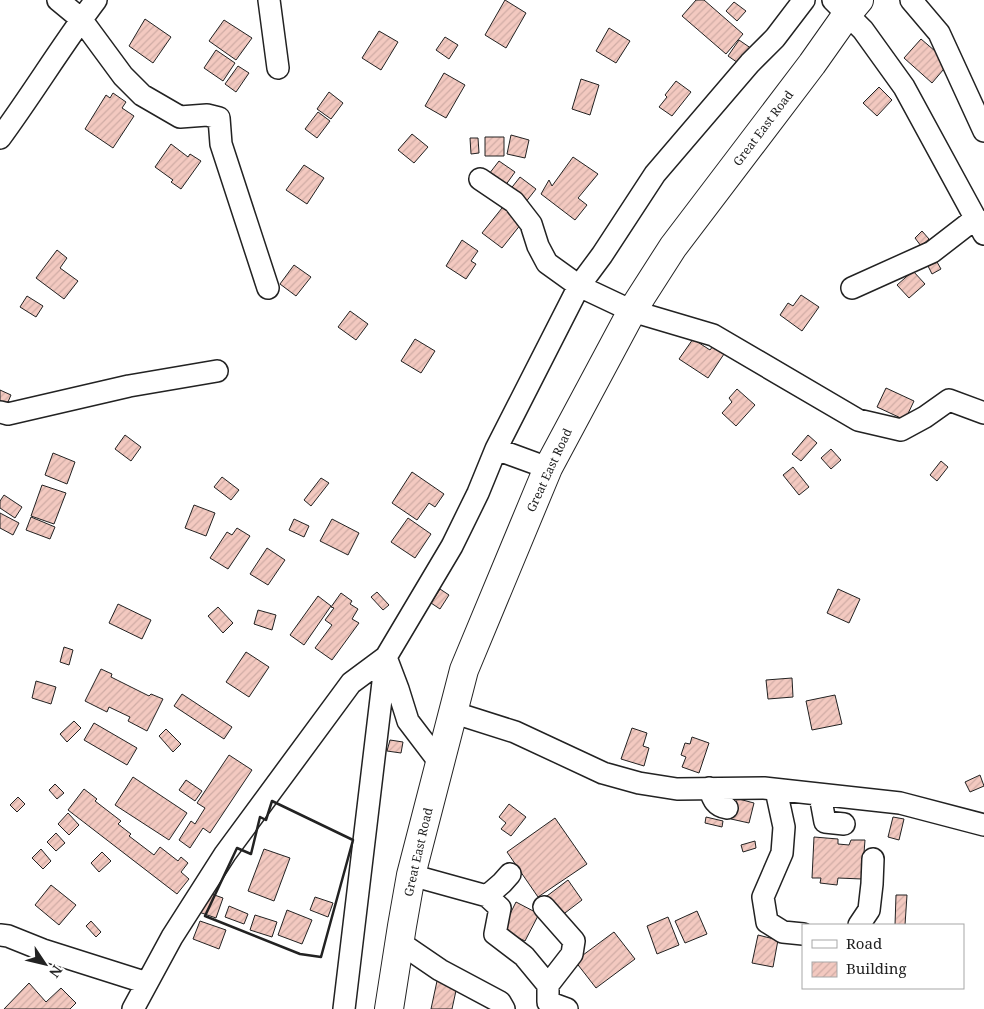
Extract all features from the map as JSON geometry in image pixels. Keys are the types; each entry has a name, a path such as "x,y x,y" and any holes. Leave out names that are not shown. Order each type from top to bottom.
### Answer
{"highway":[{"name":"Great East Road","path":"390,1009 399,942 412,875 464,670 548,468 632,311 673,247 812,64 846,4"}],"street":[{"path":"58,0 81,19 123,76 142,95 180,117 207,115 219,118 221,144 268,288"},
{"path":"0,138 96,0"},
{"path":"269,0 278,68"},
{"path":"133,1009 172,937 225,854 350,683 386,657 452,546 478,493 496,449 579,286 602,255 655,174 750,63 775,38 804,0"},
{"path":"911,0 939,33 984,132"},
{"path":"846,4 904,87 980,226 932,252 852,288"},
{"path":"480,180 514,202 531,224 538,246 547,263 579,286 632,311 713,335 858,420 901,430 925,417 949,400 984,413"},
{"path":"0,412 8,414 129,386 217,371"},
{"path":"496,449 548,468"},
{"path":"386,657 408,721 440,763"},
{"path":"344,1009 386,657"},
{"path":"452,712 515,732 603,773 639,783 676,789 764,788 900,803 984,826"},
{"path":"709,788 714,802 721,807 727,808"},
{"path":"776,790 784,828 783,844 782,853 763,897 767,922 783,932 802,934"},
{"path":"820,795 825,822 844,824"},
{"path":"860,924 868,910 873,859"},
{"path":"486,896 510,874"},
{"path":"412,875 486,896 500,908 495,934 524,956 548,985"},
{"path":"544,907 574,941 572,954 548,985 548,1002 567,1009"},
{"path":"3,931 43,950 147,983"},
{"path":"399,942 440,970 500,1002 504,1009"}],"building":[{"path":"505,0 526,13 506,48 485,35"},
{"path":"696,0 704,0 743,34 726,54 682,16"},
{"path":"734,2 746,11 737,21 726,11"},
{"path":"145,19 171,37 153,63 129,46"},
{"path":"224,20 252,38 236,60 209,41"},
{"path":"609,28 630,41 616,63 596,51"},
{"path":"379,31 398,42 381,70 362,58"},
{"path":"445,37 458,45 449,59 436,50"},
{"path":"921,39 949,63 932,83 904,58"},
{"path":"739,40 755,51 744,67 728,56"},
{"path":"216,50 235,63 223,81 204,68"},
{"path":"238,66 249,73 236,92 225,84"},
{"path":"444,73 465,85 446,118 425,106"},
{"path":"581,79 599,85 590,115 572,109"},
{"path":"676,81 691,92 672,116 659,107 667,97 665,95"},
{"path":"879,87 892,100 877,116 863,103"},
{"path":"329,92 343,103 331,119 317,109"},
{"path":"113,93 126,102 122,108 134,116 113,148 85,129 106,95 110,98"},
{"path":"318,112 330,121 317,138 305,129"},
{"path":"412,134 428,147 414,163 398,150"},
{"path":"511,135 529,140 525,158 507,154"},
{"path":"485,137 504,137 504,156 485,156"},
{"path":"470,138 478,138 479,153 471,154"},
{"path":"171,144 188,157 190,154 201,161 181,189 171,182 173,180 155,167"},
{"path":"573,157 598,174 578,198 587,205 575,220 541,194 549,180 552,186"},
{"path":"499,161 515,172 505,186 489,174"},
{"path":"304,165 324,178 307,204 286,190"},
{"path":"520,177 536,189 525,203 509,191"},
{"path":"506,203 525,219 502,248 482,233"},
{"path":"922,231 929,239 921,246 915,238"},
{"path":"462,240 478,251 471,261 476,264 466,279 446,266"},
{"path":"57,250 67,258 60,268 78,281 64,299 36,278"},
{"path":"937,262 941,269 932,274 928,266"},
{"path":"294,265 311,277 296,296 280,284"},
{"path":"913,271 925,284 909,298 897,285"},
{"path":"801,295 819,307 802,331 780,315 788,303 793,306"},
{"path":"27,296 43,306 36,317 20,307"},
{"path":"350,311 368,324 356,340 338,327"},
{"path":"415,339 435,351 421,373 401,361"},
{"path":"693,339 710,350 713,346 724,354 708,378 679,359"},
{"path":"886,388 914,401 905,420 877,407"},
{"path":"737,389 755,405 736,426 722,413 732,402 729,398"},
{"path":"0,390 11,395 4,411 0,409"},
{"path":"125,435 141,447 131,461 115,449"},
{"path":"808,435 817,443 801,461 792,454"},
{"path":"831,449 841,460 831,469 821,458"},
{"path":"53,453 75,462 67,484 45,475"},
{"path":"941,461 948,467 937,481 930,475"},
{"path":"793,467 809,487 799,495 783,475"},
{"path":"412,472 444,494 435,507 429,503 417,520 392,503"},
{"path":"222,477 239,490 231,500 214,487"},
{"path":"321,478 329,483 311,506 304,500"},
{"path":"42,485 66,493 54,524 31,516"},
{"path":"4,495 22,507 15,518 0,508 0,501"},
{"path":"194,505 215,513 206,536 185,528"},
{"path":"0,513 19,523 13,535 0,528"},
{"path":"31,517 55,527 50,539 26,530"},
{"path":"408,518 431,534 415,558 391,542"},
{"path":"294,519 309,526 304,537 289,530"},
{"path":"332,519 359,533 348,555 320,541"},
{"path":"237,528 250,536 228,569 210,558 227,532 232,535"},
{"path":"267,548 285,560 268,585 250,574"},
{"path":"440,589 449,595 440,609 431,603"},
{"path":"838,589 860,599 849,623 827,613"},
{"path":"377,592 389,605 383,610 371,597"},
{"path":"341,593 352,601 350,604 358,609 352,619 359,623 332,660 315,648 332,625 325,620 334,608 331,607"},
{"path":"318,596 331,606 304,645 290,635"},
{"path":"118,604 151,620 142,639 109,623"},
{"path":"218,607 233,623 223,633 208,616"},
{"path":"258,610 276,615 272,630 254,624"},
{"path":"64,647 73,650 69,665 60,662"},
{"path":"246,652 269,667 249,697 226,682"},
{"path":"101,669 112,674 111,677 149,696 151,694 163,699 147,731 128,721 130,717 109,707 107,712 85,701"},
{"path":"792,678 793,697 768,699 766,680"},
{"path":"36,681 56,687 51,704 32,698"},
{"path":"182,694 232,727 224,739 174,706"},
{"path":"835,695 842,724 812,730 806,701"},
{"path":"74,721 81,728 67,742 60,734"},
{"path":"94,723 137,748 127,765 84,740"},
{"path":"632,728 647,733 643,746 649,748 644,766 621,759"},
{"path":"166,729 181,744 173,752 159,736"},
{"path":"692,737 709,743 699,773 682,767 686,757 681,755 685,743 690,744"},
{"path":"390,740 403,742 401,753 387,751"},
{"path":"229,755 252,770 210,833 203,828 190,848 179,840 191,821 195,824 205,808 197,803"},
{"path":"980,775 984,786 970,792 965,782"},
{"path":"133,777 187,813 169,840 115,805"},
{"path":"186,780 202,791 195,801 179,790"},
{"path":"55,784 64,793 57,799 49,790"},
{"path":"84,789 97,799 95,801 121,821 118,824 131,834 129,836 154,855 160,847 178,861 181,857 188,863 181,872 189,879 177,894 68,810"},
{"path":"18,797 25,804 17,812 10,805"},
{"path":"735,798 754,803 749,823 731,819"},
{"path":"509,804 526,817 511,836 501,829 506,823 499,817"},
{"path":"68,813 79,825 69,835 58,824"},
{"path":"706,817 723,821 722,827 705,823"},
{"path":"893,817 904,819 899,840 888,837"},
{"path":"555,818 587,864 538,897 507,852"},
{"path":"56,833 65,843 56,851 47,842"},
{"path":"814,837 838,839 838,844 849,845 851,840 865,840 862,879 838,878 837,885 820,883 821,878 812,878"},
{"path":"755,841 756,848 743,852 741,845"},
{"path":"41,849 51,861 43,869 32,858"},
{"path":"264,849 290,858 274,901 248,891"},
{"path":"102,852 111,861 99,872 91,863"},
{"path":"568,880 582,900 561,916 547,896"},
{"path":"51,885 76,905 59,925 35,905"},
{"path":"203,891 223,898 216,918 196,911"},
{"path":"896,895 907,895 905,924 895,924"},
{"path":"315,897 333,903 328,917 310,910"},
{"path":"516,902 539,914 525,941 502,930"},
{"path":"229,906 248,914 244,924 225,917"},
{"path":"287,910 312,920 302,944 278,935"},
{"path":"697,911 707,934 685,943 675,921"},
{"path":"255,915 277,922 272,937 250,930"},
{"path":"668,917 679,945 657,954 647,926"},
{"path":"91,921 101,932 96,937 86,926"},
{"path":"200,921 226,930 219,949 193,939"},
{"path":"614,932 635,959 596,988 575,961"},
{"path":"758,935 778,940 773,967 752,963"},
{"path":"437,981 457,986 452,1009 431,1009"},
{"path":"29,983 46,1002 61,988 76,1003 70,1009 4,1009"}],"wall":[{"path":"272,801 353,840 321,957 300,954 205,916 237,848 251,854 260,817 266,820 272,801"}]}
